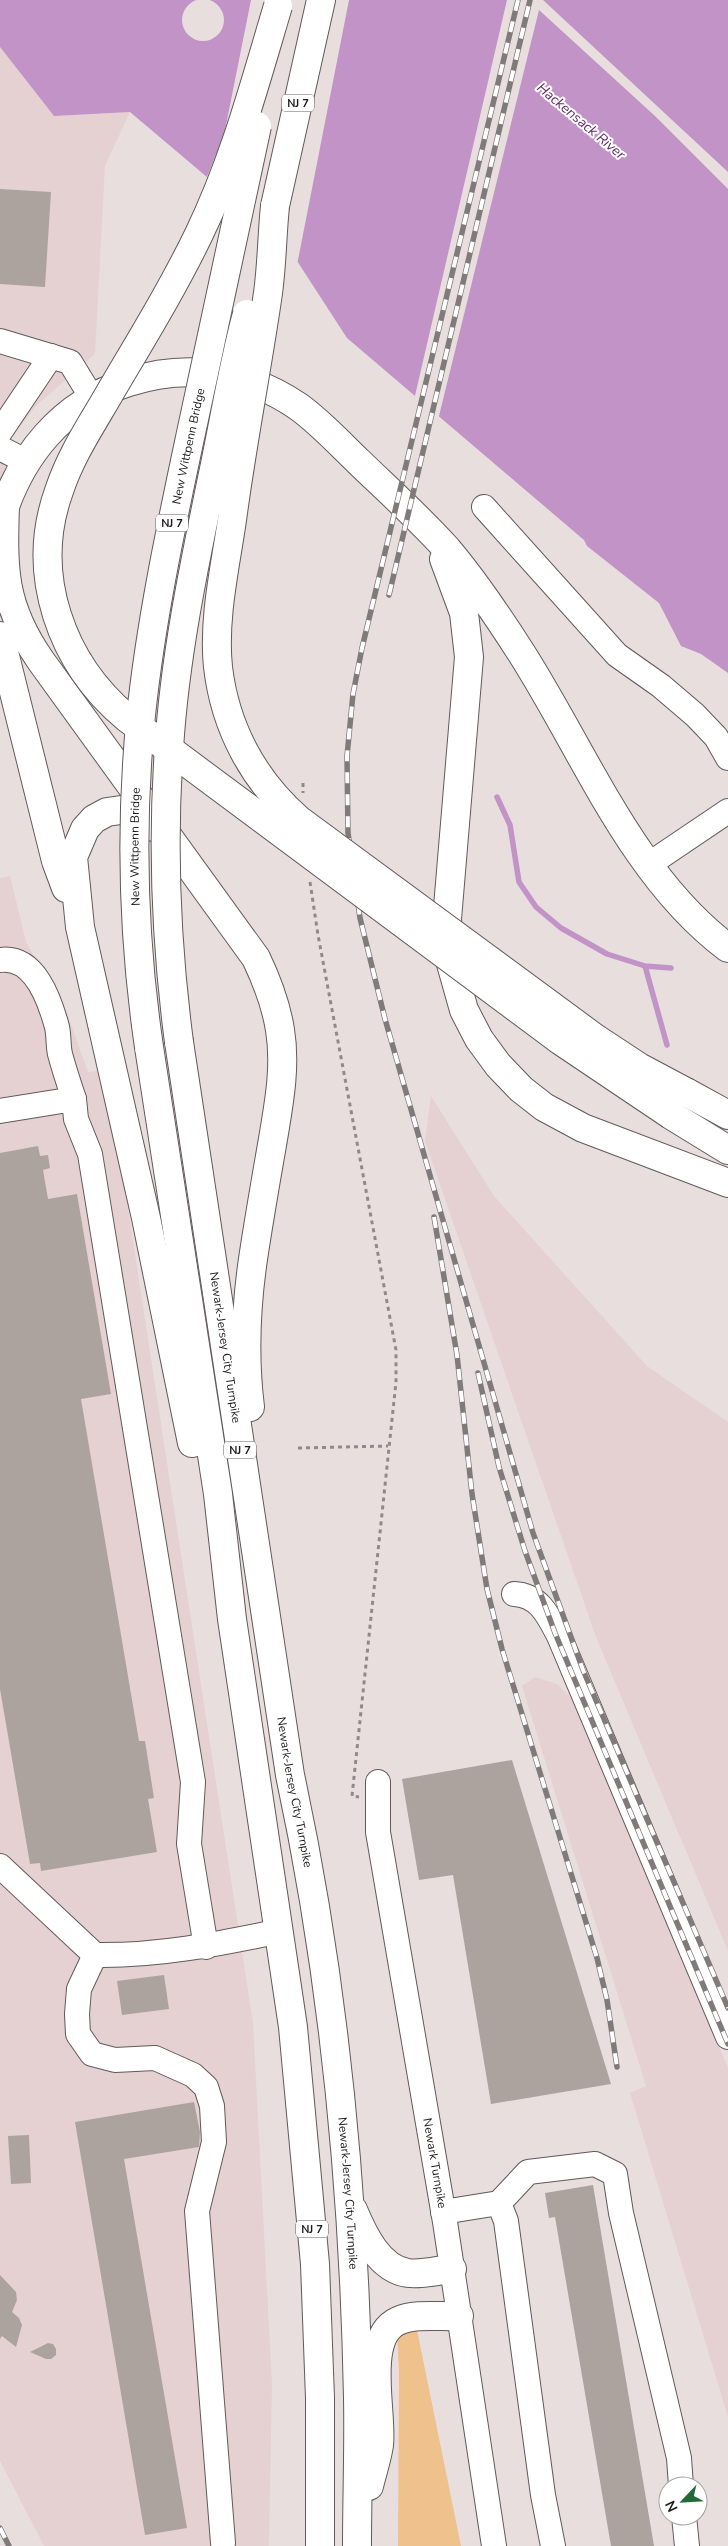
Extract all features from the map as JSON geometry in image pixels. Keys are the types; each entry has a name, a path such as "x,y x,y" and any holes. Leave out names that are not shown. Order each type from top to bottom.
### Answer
{"highway":[{"name":"NJ 7","path":"274,206 321,0"},
{"path":"279,3 240,130 203,225 174,283 81,443 58,492 52,512 48,552 50,591 60,627 68,646 88,678 112,706 127,718 568,1045 671,1115 728,1150"},
{"name":"New Wittpenn Bridge","path":"232,1619 216,1484 149,1047 139,956 135,854 136,782 145,682 161,578 261,106 279,3"},
{"name":"Newark-Jersey City Turnpike","path":"274,206 246,318 202,528 186,615 171,724 165,821 165,885 170,961 179,1042 290,1775 307,1856 332,2033 348,2196 358,2396 357,2540"},
{"path":"274,206 268,291 244,435 217,633 224,702 237,736 264,783 300,820 587,1033 640,1067 728,1115"},
{"path":"307,1856 304,1772 250,1412 247,1372 249,1304 253,1261 281,1089 280,1031 268,986 256,958 41,661 19,626 9,599 5,573 2,509 26,461 42,438 60,420 92,398 120,385 171,372 208,372 259,386 287,400 314,420 433,535 480,591 518,647 648,865 683,908 728,948"},
{"path":"433,535 460,598 468,643 469,674 447,919 450,964 464,1010 479,1039 498,1065 522,1089 550,1111 583,1128 728,1184"},
{"path":"0,636 56,861 80,927"},
{"path":"188,865 141,816 121,810 100,815 84,829 72,857 80,927 146,1218 202,1496 232,1619"},
{"name":"NJ 7","path":"232,1619 280,1931 301,2094 315,2264 320,2398 321,2538"},
{"path":"348,2196 364,2234 387,2263 407,2273 452,2268"},
{"path":"357,2540 379,2445 378,2358 382,2338 390,2326 403,2319 459,2316"}],"street":[{"path":"0,341 70,362 92,398"},
{"path":"0,432 51,356"},
{"path":"0,448 26,461"},
{"path":"484,508 612,650 661,686 695,715 716,737 728,758"},
{"path":"648,865 728,811"},
{"path":"0,960 24,966 40,982 57,1028 60,1053 75,1109 90,1154 193,1782 189,1844 206,1947"},
{"path":"0,1111 75,1109"},
{"path":"514,1594 526,1594 534,1600 542,1608 559,1636 728,2037"},
{"name":"Newark Turnpike","path":"378,1791 378,1832 444,2212 494,2546"},
{"path":"0,1866 95,1955 129,1956 206,1947 280,1931"},
{"path":"95,1955 79,1989 77,2014 78,2034 92,2054 115,2060 155,2058 193,2075 206,2087 212,2106 214,2142 197,2211 223,2543"},
{"path":"444,2212 499,2203 528,2172 595,2164 615,2174 621,2213 679,2458 680,2476"},
{"path":"499,2203 506,2221 543,2495 553,2546"},
{"path":"685,2526 687,2546"}],"path":[{"path":"303,783 304,801"},
{"path":"309,873 318,935 396,1350 396,1382 352,1796 378,1791"},
{"path":"298,1448 388,1446"}],"shaded area":[{"path":"0,47 54,116 130,112 105,166 95,354 37,405 7,443 5,504 0,502"},
{"path":"10,876 26,942 66,1010 88,1072 98,1071 125,1189 253,2023 272,2384 269,2546 44,2546 0,2461 0,878"},
{"path":"431,1096 494,1196 647,1366 728,1422 728,1951 596,1637 425,1141"},
{"path":"535,1677 557,1684 573,1700 728,2068 728,2417 630,2093 646,2086 522,1686"},
{"path":"417,2330 461,2546 398,2546 399,2371 397,2333"}],"water":[{"name":"Hackensack River","path":"0,0 728,0 728,673 701,654 681,646 659,603 587,546 584,540 347,338 286,244 130,112 54,116 0,47"}],"pier":[{"path":"207,-1 215,2 221,8 224,20 221,32 215,38 199,41 191,38 185,32 182,16 185,8 191,2"},
{"path":"251,0 349,0 297,265 284,246 206,179 224,135"},
{"path":"507,0 543,0 728,172 728,189 655,116 539,10 438,420 414,400"}],"building":[{"path":"0,189 51,192 45,287 0,284"},
{"path":"38,1146 40,1156 48,1155 50,1168 43,1170 48,1199 77,1194 111,1394 81,1399 139,1741 145,1741 154,1798 148,1799 157,1852 41,1871 40,1863 30,1864 0,1689 0,1153"},
{"path":"512,1760 611,2084 491,2104 453,1875 419,1880 402,1779"},
{"path":"164,1975 169,2009 122,2015 117,1981"},
{"path":"194,2102 200,2132 199,2147 124,2159 187,2528 145,2535 75,2122"},
{"path":"29,2135 31,2183 11,2184 8,2136"},
{"path":"593,2185 654,2546 611,2546 555,2217 549,2218 545,2193"},
{"path":"0,2275 16,2292 17,2300 12,2312 19,2318 22,2325 16,2347 2,2336 0,2339"},
{"path":"48,2343 53,2344 56,2349 56,2355 51,2359 46,2359 30,2352"}],"waterway":[{"path":"497,797 510,825 519,882 536,907 561,928 607,954 645,966 671,968"},
{"path":"645,966 667,1045"}],"railway":[{"path":"518,0 362,648 353,694 347,756 348,833 360,918 385,1019 533,1533 583,1670 728,2008"},
{"path":"389,595 530,0"},
{"path":"434,1217 457,1355 472,1494 487,1589 502,1649 597,1958 607,2000 617,2067"},
{"path":"478,1373 499,1467 525,1551 555,1633 728,2044"},
{"path":"0,2528 9,2546"}]}
